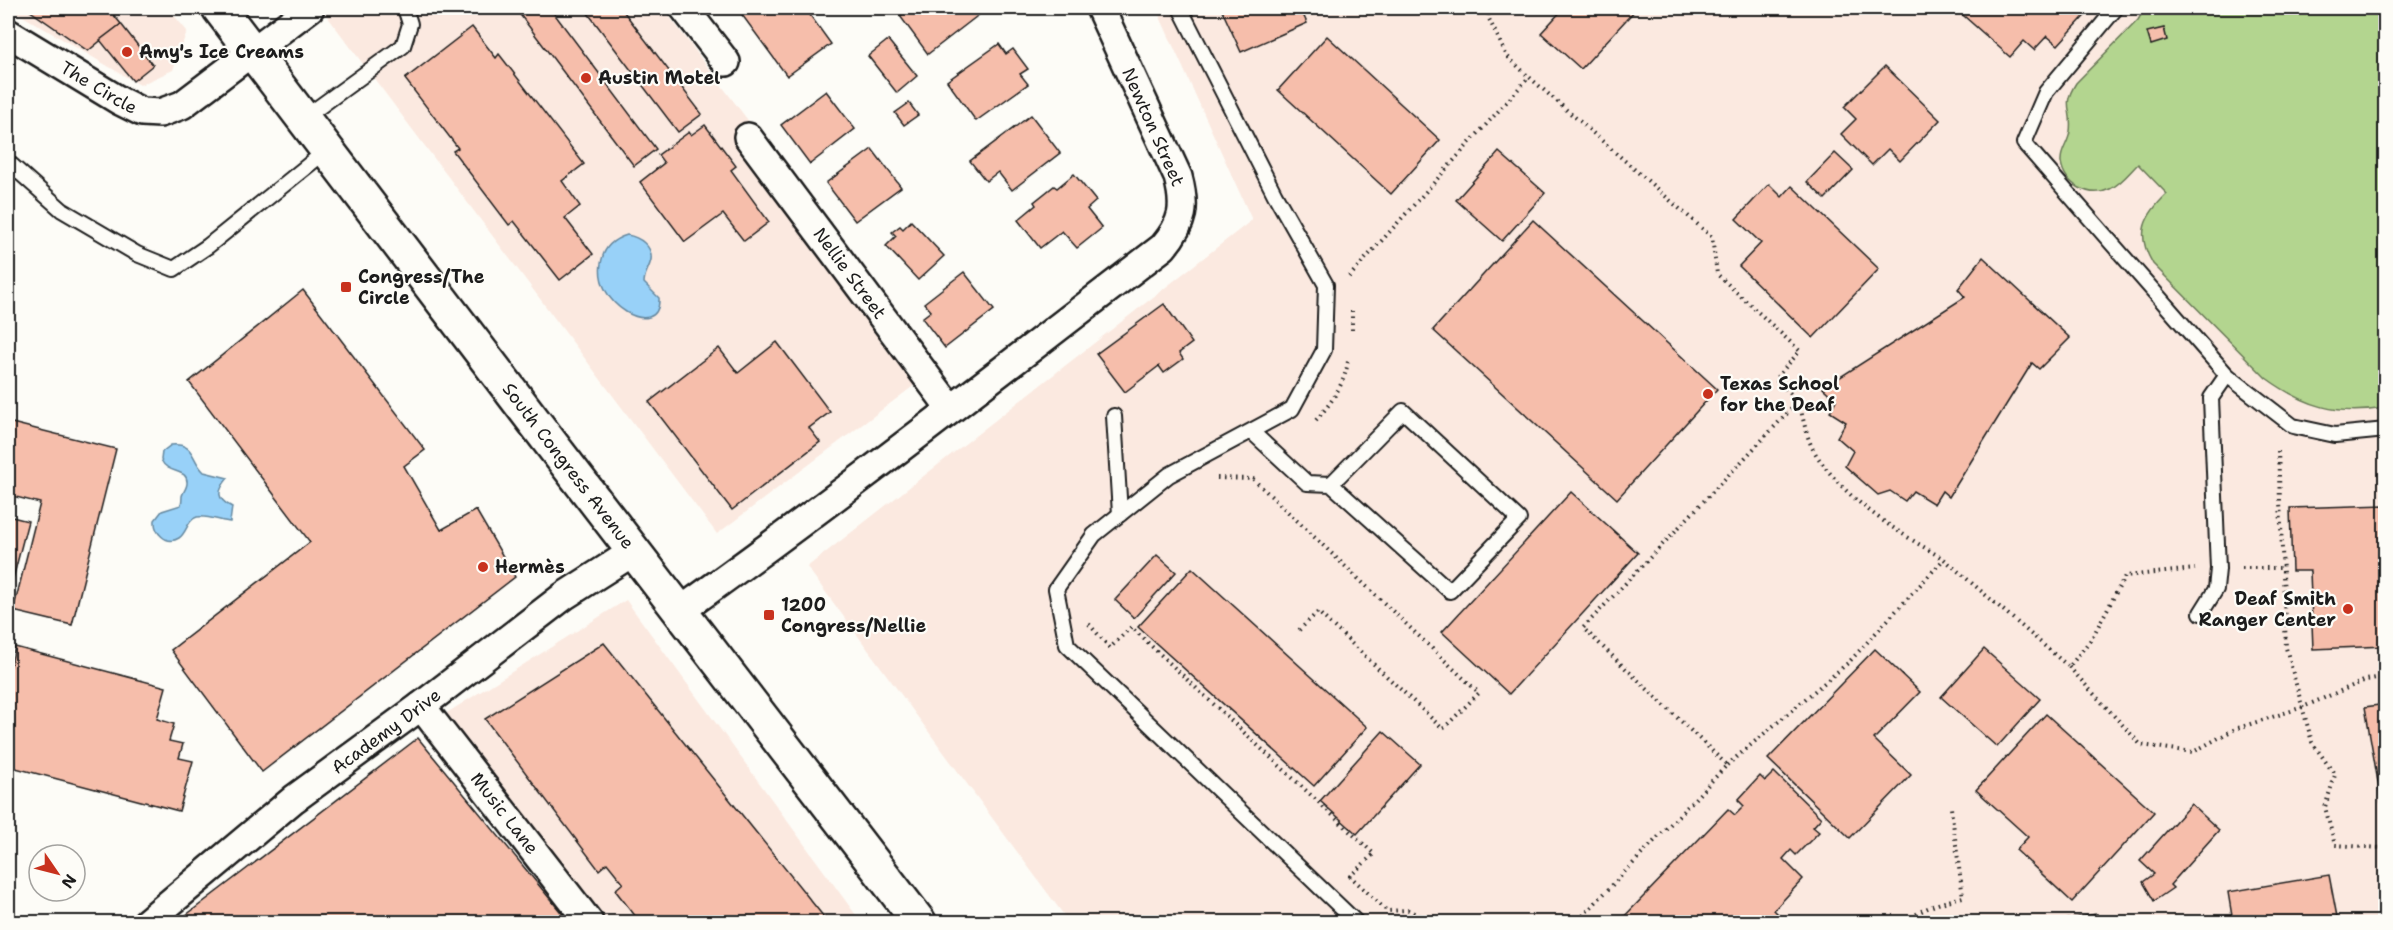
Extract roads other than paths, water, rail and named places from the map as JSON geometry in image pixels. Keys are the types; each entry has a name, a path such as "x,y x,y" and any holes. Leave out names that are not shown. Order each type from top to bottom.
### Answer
{"main road":[{"name":"South Congress Avenue","path":"219,8 633,552 919,922"}],"street":[{"name":"The Circle","path":"8,33 120,101 142,112 160,113 182,105 310,8"},
{"path":"684,8 726,62"},
{"name":"Newton Street","path":"951,409 1163,247 1175,233 1182,216 1183,196 1178,177 1100,8"},
{"name":"Nellie Street","path":"748,137 951,409"},
{"path":"680,611 756,557 951,409"},
{"name":"Academy Drive","path":"147,922 294,799 421,706 564,596 633,552"},
{"name":"Music Lane","path":"421,706 589,922"}],"lane":[{"path":"304,118 403,46 410,24 405,8"},
{"path":"1180,8 1275,195 1326,285 1324,350 1292,409 1169,475 1095,535 1056,589 1067,645 1356,922"},
{"path":"2116,8 2046,92 2024,143 2227,375 2293,426 2335,435 2385,430"},
{"path":"8,162 62,210 137,254 174,269 208,246 327,150"},
{"path":"2201,612 2216,589 2218,569 2211,398 2227,375"},
{"path":"1252,432 1307,483 1331,484 1450,591 1519,519 1403,411 1331,484"},
{"path":"1114,416 1120,514"}],"water":[{"path":"627,235 644,243 650,250 651,260 644,283 659,298 657,311 649,317 638,317 626,312 615,303 606,291 601,276 605,250 614,241"},
{"path":"171,445 189,449 204,472 228,478 220,494 223,501 232,507 230,522 197,517 191,521 179,538 165,539 159,533 155,520 162,511 181,505 187,485 184,475 168,468 161,460 162,452"}],"place":[{"name":"Amy's Ice Creams","path":"127,52"},
{"name":"Austin Motel","path":"586,78"},
{"name":"Congress/The Circle","path":"346,287"},
{"name":"Texas School for the Deaf","path":"1708,394"},
{"name":"Hermès","path":"483,567"},
{"name":"Deaf Smith Ranger Center","path":"2348,609"},
{"name":"1200 Congress/Nellie","path":"769,615"}]}
